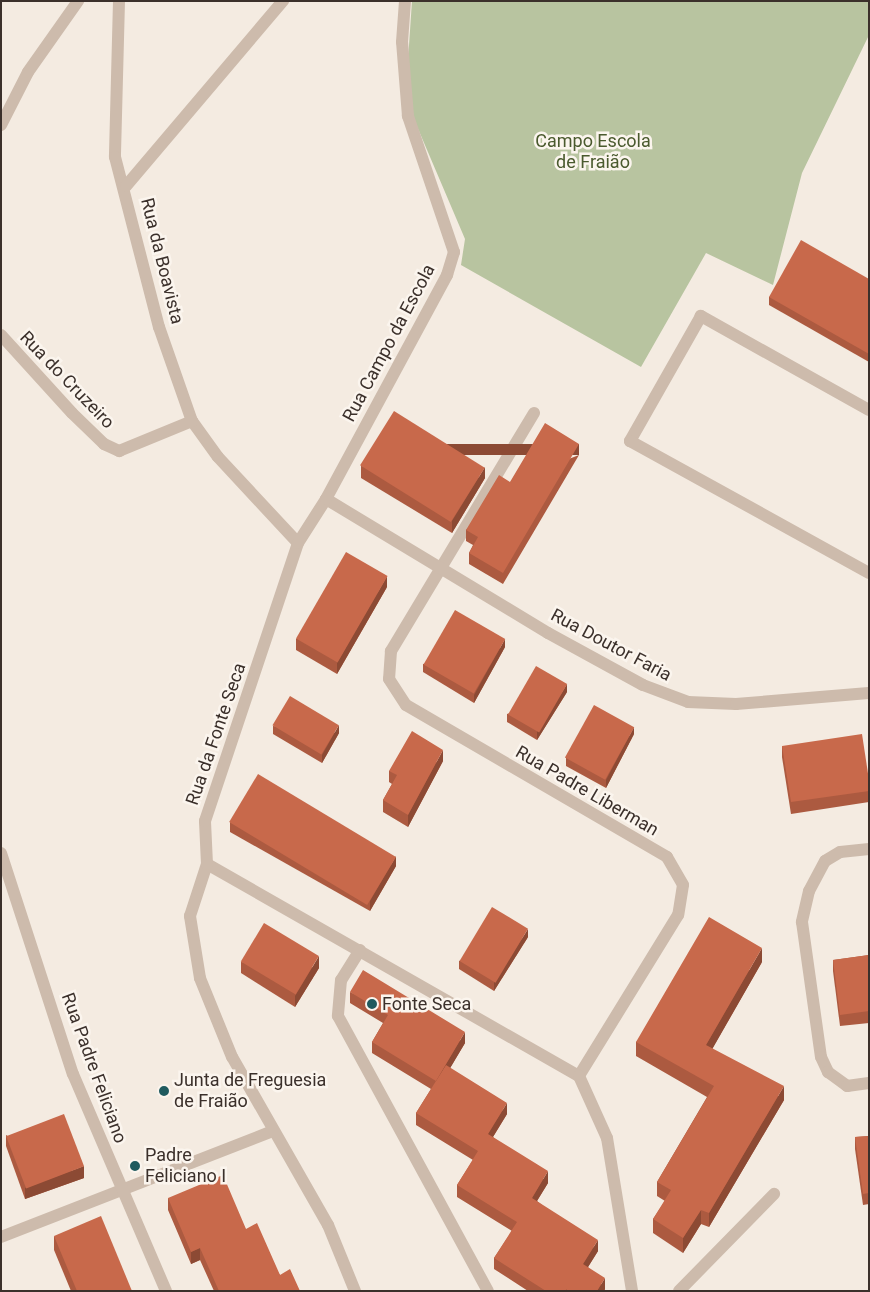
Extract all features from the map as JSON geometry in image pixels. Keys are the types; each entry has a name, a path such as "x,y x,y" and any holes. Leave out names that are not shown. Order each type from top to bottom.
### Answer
{"street":[{"path":"1,125 28,72 78,1"},
{"path":"119,1 115,157 126,186"},
{"name":"Rua da Boavista","path":"283,1 126,186 159,327 192,421 218,457 298,543"},
{"name":"Rua Campo da Escola","path":"298,543 326,499 447,275 454,252 408,116 402,42 405,1"},
{"path":"869,410 702,316 630,441 869,573"},
{"name":"Rua do Cruzeiro","path":"1,336 72,413 104,444 119,451 192,421"},
{"name":"Rua Padre Liberman","path":"534,413 391,651 389,679 406,705 667,857 683,885 678,914 579,1076"},
{"name":"Rua Doutor Faria","path":"326,499 440,570 643,685 688,702 736,704 869,693"},
{"name":"Rua da Fonte Seca","path":"298,543 205,821 207,864 190,916 200,978 232,1057 328,1225 355,1291"},
{"path":"869,850 840,852 825,861 809,891 802,922 821,1057 828,1072 847,1086 869,1083"},
{"name":"Rua Padre Feliciano","path":"1,854 73,1074 166,1291"},
{"path":"207,864 579,1076 607,1138 632,1291"},
{"path":"360,950 341,980 338,1016 488,1291"},
{"path":"1,1237 122,1192 273,1130"},
{"path":"679,1291 774,1194"}],"green space":[{"name":"Campo Escola de Fraião","path":"412,1 869,1 869,35 802,173 773,285 706,253 641,367 461,265 465,239 413,117 408,60"}],"building":[{"path":"801,240 869,279 869,354 769,297"},
{"path":"394,411 485,468 451,522 360,465"},
{"path":"545,423 579,444 503,573 469,553 478,537 466,530 499,475 510,482"},
{"path":"346,552 388,576 338,663 296,639"},
{"path":"455,610 505,639 474,694 424,665"},
{"path":"536,666 567,684 539,732 508,714"},
{"path":"290,696 339,725 321,755 272,725"},
{"path":"594,705 634,727 605,780 565,757"},
{"path":"412,731 443,750 408,815 383,800 397,775 389,771"},
{"path":"862,734 869,791 791,802 782,746"},
{"path":"258,774 396,857 367,905 229,822"},
{"path":"492,907 528,929 496,983 460,961"},
{"path":"709,917 762,948 706,1045 784,1086 709,1213 701,1210 683,1238 653,1219 671,1190 657,1182 714,1086 636,1042"},
{"path":"264,923 319,956 296,995 241,962"},
{"path":"869,955 869,1011 840,1015 833,960"},
{"path":"363,970 465,1032 436,1081 372,1042 388,1015 350,992"},
{"path":"446,1065 507,1103 488,1134 548,1171 532,1198 598,1240 583,1264 605,1278 597,1291 568,1291 566,1289 566,1291 546,1291 494,1258 517,1222 457,1185 478,1151 416,1113"},
{"path":"64,1114 84,1166 26,1188 6,1136"},
{"path":"869,1136 869,1193 863,1194 855,1137"},
{"path":"223,1175 246,1229 257,1223 280,1275 290,1269 300,1291 219,1291 200,1248 191,1252 168,1198"},
{"path":"101,1216 132,1291 77,1291 54,1236"}],"place":[{"name":"Fonte Seca","path":"372,1004"},
{"name":"Junta de Freguesia de Fraião","path":"164,1091"},
{"name":"Padre Feliciano I","path":"135,1166"}]}
